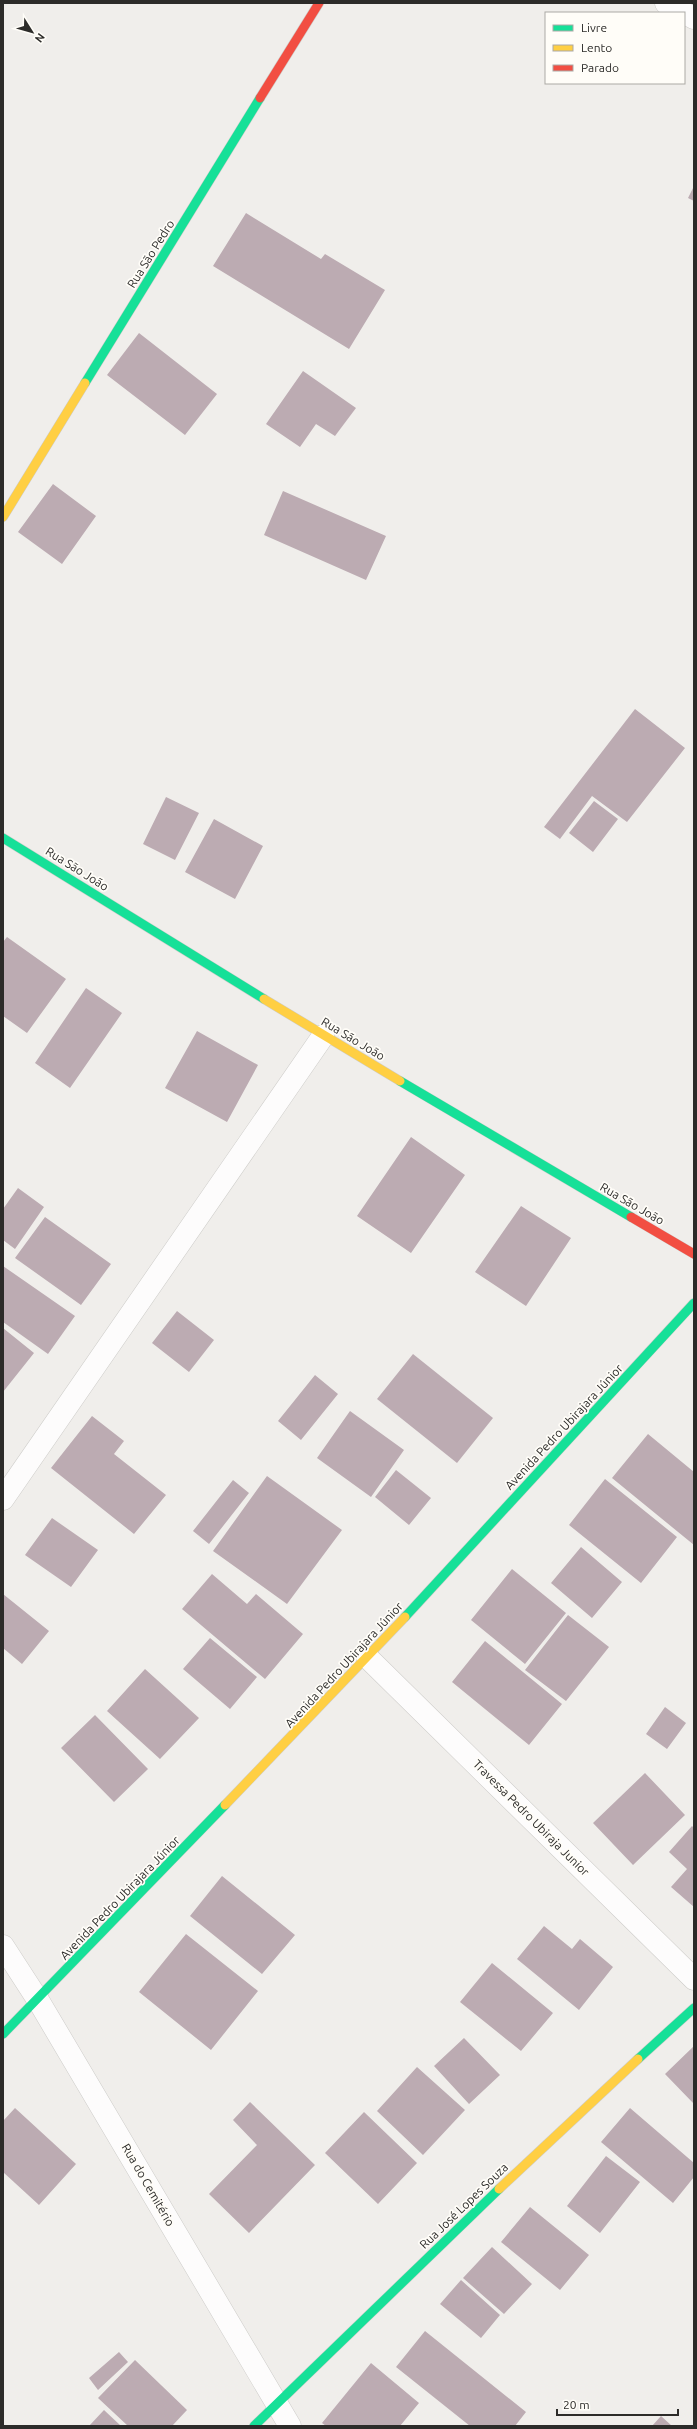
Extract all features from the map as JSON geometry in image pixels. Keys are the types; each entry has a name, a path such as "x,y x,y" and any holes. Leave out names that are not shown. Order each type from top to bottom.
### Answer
{"street":[{"name":"Rua São Pedro","path":"3,517 319,3"},
{"path":"666,3 683,12"},
{"path":"685,13 694,18"},
{"name":"Rua São João","path":"3,838 323,1036 694,1254"},
{"path":"3,1499 323,1036"},
{"name":"Avenida Pedro Ubirajara Júnior","path":"3,2034 38,2000 368,1658 694,1304"},
{"name":"Travessa Pedro Ubiraja Junior","path":"368,1658 694,1979"},
{"name":"Rua do Cemitério","path":"3,1946 38,2000 290,2426"},
{"name":"Rua José Lopes Souza","path":"254,2426 276,2403 575,2116 694,2008"}],"building":[{"path":"694,186 694,201 688,198"},
{"path":"246,213 321,259 325,254 385,290 349,349 213,266"},
{"path":"139,333 217,394 185,435 107,375"},
{"path":"303,371 356,408 335,436 316,424 300,447 266,424"},
{"path":"53,484 96,516 62,564 18,532"},
{"path":"283,491 386,536 366,580 264,535"},
{"path":"635,709 685,748 627,822 592,796 560,839 544,827"},
{"path":"166,797 199,813 175,860 143,844"},
{"path":"594,801 618,819 593,852 569,833"},
{"path":"214,819 263,846 235,899 185,872"},
{"path":"7,937 66,979 27,1033 3,1016 3,942"},
{"path":"86,988 122,1013 70,1088 35,1063"},
{"path":"197,1031 258,1065 227,1122 165,1088"},
{"path":"411,1137 465,1175 411,1253 357,1216"},
{"path":"18,1188 44,1207 15,1249 3,1240 3,1209"},
{"path":"521,1206 571,1238 526,1306 475,1272"},
{"path":"45,1217 111,1264 81,1305 15,1258"},
{"path":"3,1266 75,1316 48,1354 3,1322"},
{"path":"177,1311 214,1340 189,1372 152,1343"},
{"path":"3,1328 34,1353 3,1392"},
{"path":"413,1354 493,1418 457,1463 377,1399"},
{"path":"315,1375 338,1394 301,1440 278,1421"},
{"path":"350,1411 404,1450 371,1497 317,1458"},
{"path":"92,1416 124,1441 114,1454 166,1495 134,1534 51,1468"},
{"path":"648,1434 694,1472 694,1545 612,1478"},
{"path":"396,1470 431,1498 409,1525 375,1497"},
{"path":"267,1476 342,1530 287,1604 213,1551"},
{"path":"605,1479 677,1537 641,1583 569,1525"},
{"path":"233,1480 249,1493 209,1544 193,1531"},
{"path":"52,1518 98,1550 71,1587 25,1555"},
{"path":"581,1547 622,1582 592,1618 551,1583"},
{"path":"512,1569 566,1613 525,1664 471,1620"},
{"path":"212,1574 247,1604 256,1594 303,1634 265,1679 182,1609"},
{"path":"3,1594 49,1631 22,1664 3,1648"},
{"path":"568,1615 609,1647 566,1701 525,1670"},
{"path":"210,1638 257,1677 230,1709 183,1669"},
{"path":"485,1641 562,1704 529,1745 452,1682"},
{"path":"145,1669 199,1718 160,1759 107,1711"},
{"path":"665,1707 686,1723 667,1749 646,1734"},
{"path":"95,1715 148,1769 114,1802 61,1748"},
{"path":"645,1773 685,1815 633,1865 593,1823"},
{"path":"692,1826 694,1828 694,1907 671,1887 687,1869 669,1852"},
{"path":"222,1876 295,1935 262,1974 190,1916"},
{"path":"544,1926 572,1949 580,1939 613,1967 579,2010 517,1959"},
{"path":"186,1934 258,1991 211,2050 139,1992"},
{"path":"492,1963 553,2013 521,2051 460,2002"},
{"path":"464,2038 500,2075 469,2104 434,2066"},
{"path":"694,2046 694,2104 665,2074"},
{"path":"417,2067 465,2110 423,2155 377,2111"},
{"path":"250,2102 315,2165 249,2233 209,2194 257,2145 233,2120"},
{"path":"15,2108 76,2164 39,2205 3,2172 3,2121"},
{"path":"630,2108 694,2163 694,2177 673,2203 601,2142"},
{"path":"364,2112 417,2163 378,2204 325,2153"},
{"path":"606,2156 640,2182 600,2233 567,2206"},
{"path":"530,2207 589,2255 560,2290 501,2242"},
{"path":"492,2247 532,2284 504,2314 463,2278"},
{"path":"461,2280 500,2315 481,2338 440,2304"},
{"path":"425,2331 526,2412 515,2426 470,2426 396,2367"},
{"path":"119,2352 128,2362 98,2390 89,2378"},
{"path":"135,2360 187,2410 172,2426 128,2426 98,2398"},
{"path":"371,2363 419,2403 400,2426 326,2426 322,2423"},
{"path":"104,2410 121,2426 89,2426"},
{"path":"661,2416 672,2426 652,2426"}],"traffic: fast":[{"path":"85,383 260,98"},
{"path":"3,838 264,999"},
{"path":"400,1081 631,1217"},
{"path":"405,1617 694,1303"},
{"path":"3,2034 225,1805"},
{"path":"638,2059 694,2008"},
{"path":"254,2426 499,2189"}],"traffic: slow":[{"path":"3,517 85,383"},
{"path":"264,999 400,1081"},
{"path":"225,1805 405,1617"},
{"path":"499,2189 638,2059"}],"traffic: jam":[{"path":"260,98 319,3"},
{"path":"631,1217 694,1254"}]}
